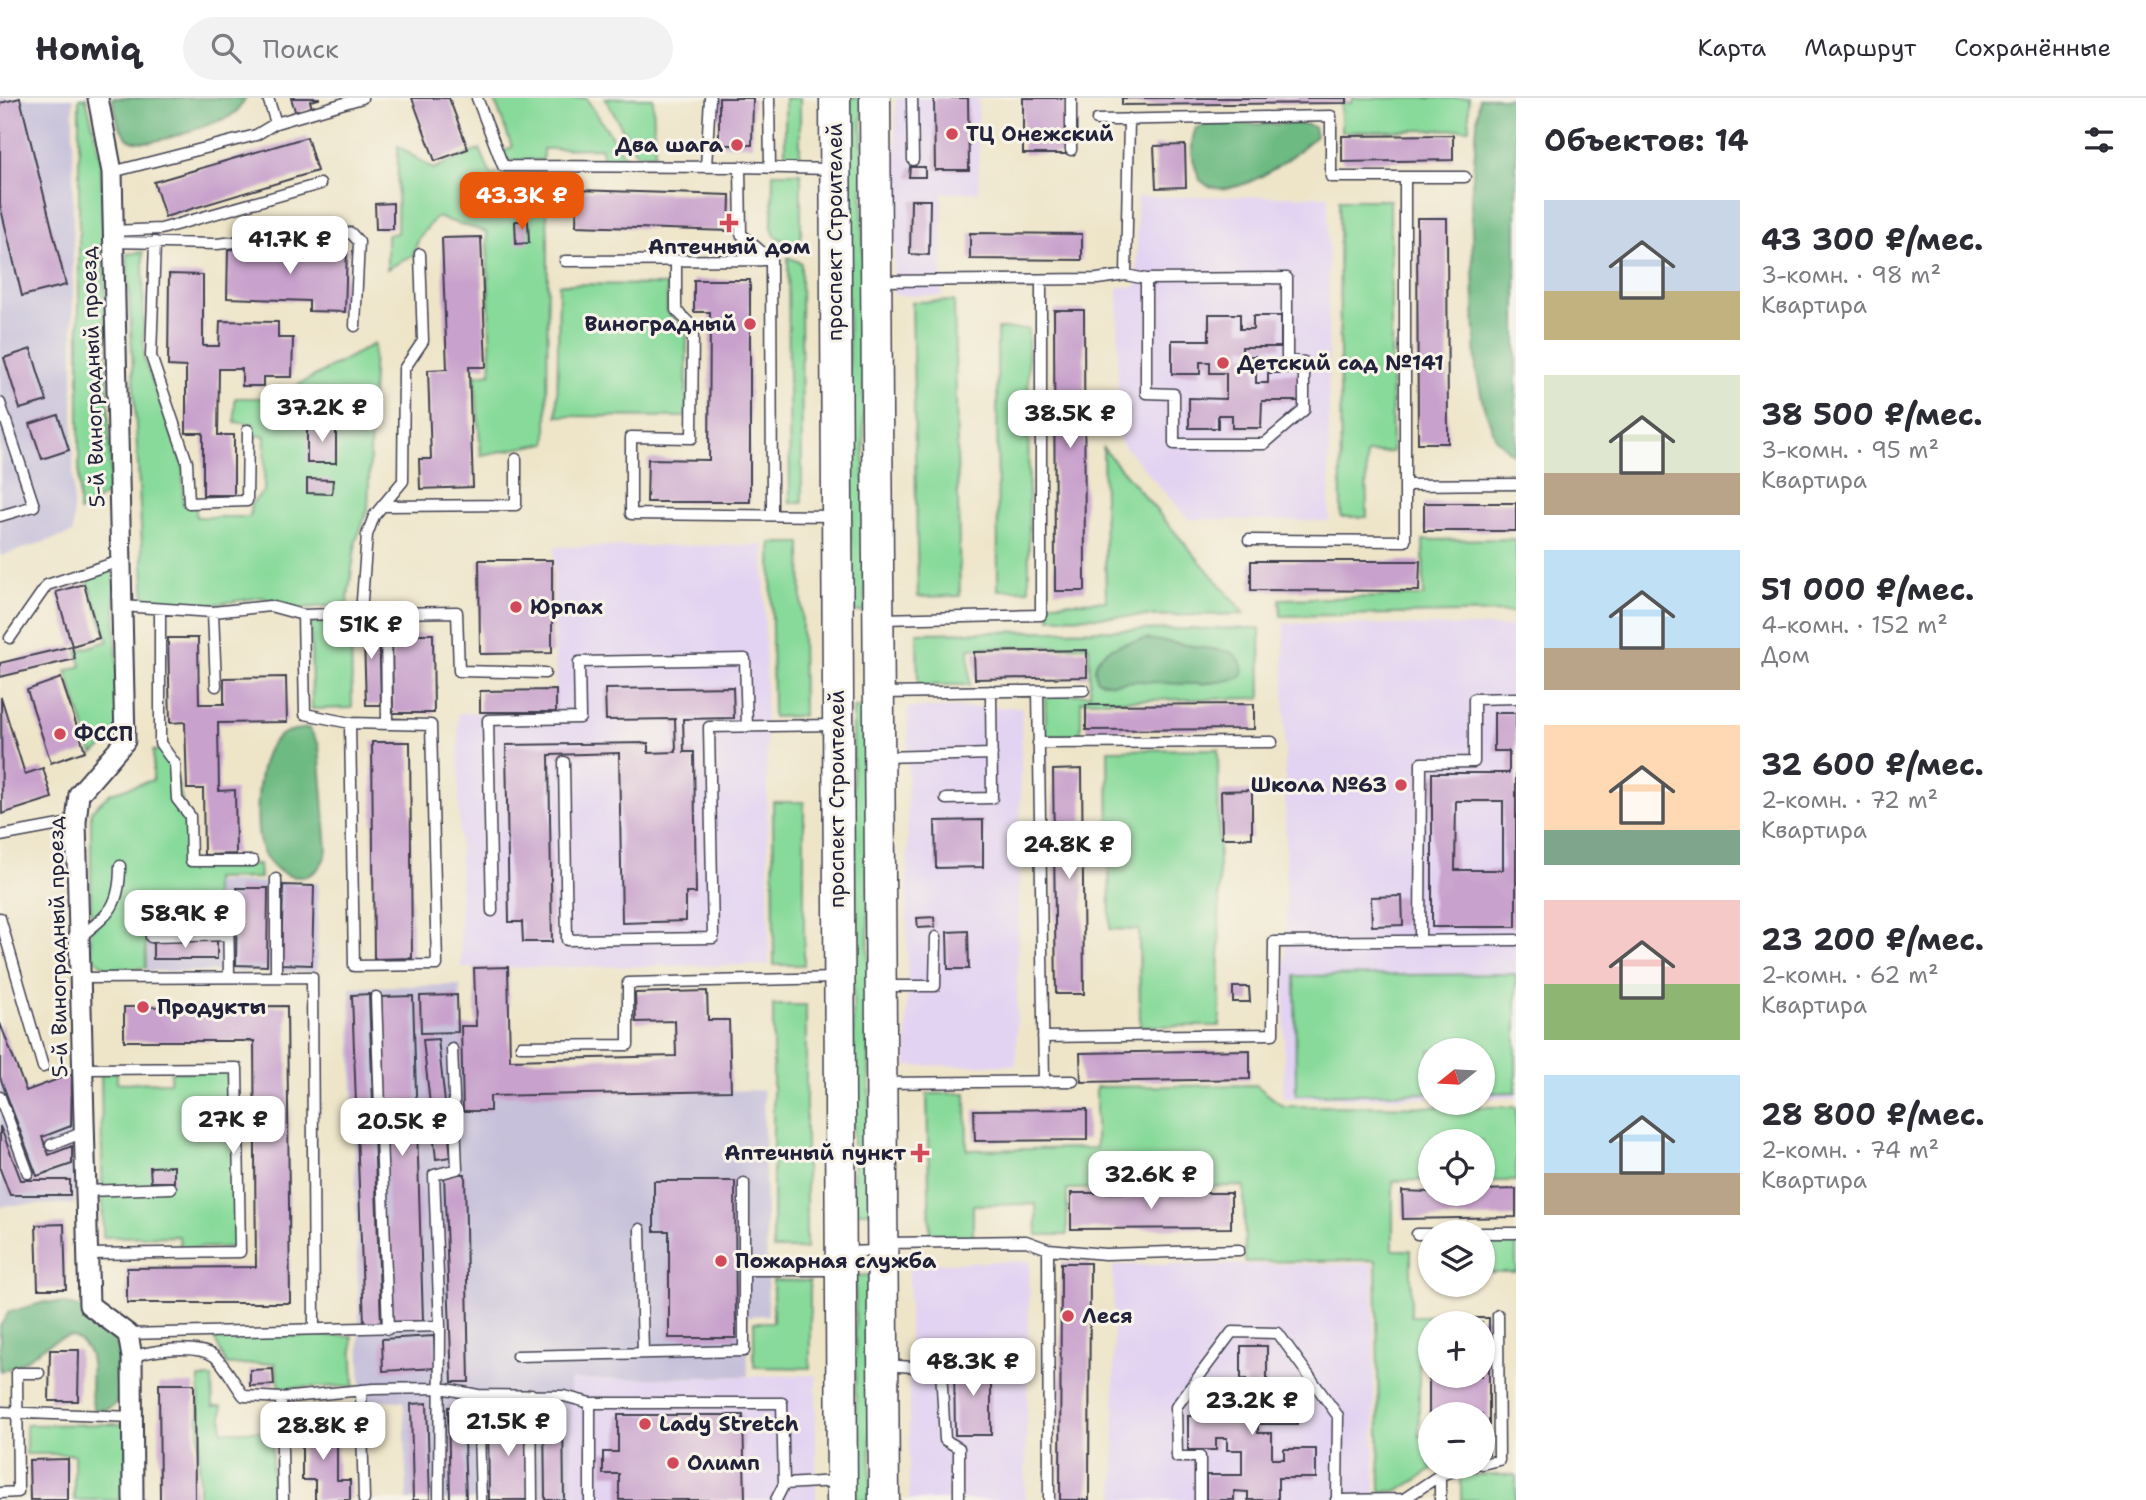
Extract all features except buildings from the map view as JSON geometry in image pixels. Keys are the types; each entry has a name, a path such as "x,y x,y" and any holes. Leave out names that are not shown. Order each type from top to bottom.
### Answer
{"main road":[{"name":"проспект Строителей","path":"835,98 837,978 842,1491"},
{"name":"проспект Строителей","path":"875,98 884,1500"},
{"path":"837,617 858,625 878,619"},
{"path":"838,692 858,685 878,693"}],"street":[{"name":"5-й Виноградный проезд","path":"98,98 112,172 125,741 79,794 76,822 89,1305 128,1334"},
{"path":"128,1334 132,1357 134,1500"}],"lane":[{"path":"268,98 276,123"},
{"path":"112,172 256,135 276,123 362,98"},
{"path":"477,98 503,166 835,169"},
{"path":"706,167 710,98"},
{"path":"769,98 770,168"},
{"path":"912,98 913,160"},
{"path":"1071,98 1071,150"},
{"path":"1097,120 1331,117 1331,177 1465,177"},
{"path":"1126,275 1129,119"},
{"path":"740,167 741,234 771,260 772,515"},
{"path":"1250,540 1405,541 1405,177"},
{"path":"112,237 161,229 320,184"},
{"path":"112,237 155,242 217,244 306,234 351,233 359,242 355,326"},
{"path":"155,242 151,356 187,461 189,503 247,501 248,430"},
{"path":"361,613 367,535 374,516 403,481 404,369 424,341 420,254"},
{"path":"565,261 771,260"},
{"path":"676,261 676,310 693,327 692,438 631,437 631,514 837,516"},
{"path":"876,281 1097,279 1126,275 1146,279 1287,278 1287,360 1304,362 1304,411 1264,444 1174,444 1174,394 1146,393 1146,279"},
{"path":"878,619 1041,615 1041,280"},
{"path":"0,403 34,506 0,516"},
{"path":"383,506 516,505 516,459"},
{"path":"1405,485 1516,484"},
{"path":"10,638 47,585 120,561"},
{"path":"121,606 160,611 213,612 270,606 303,615 457,612 459,671 545,673"},
{"path":"160,611 160,743 175,764 177,799 190,816 191,861 253,861"},
{"path":"213,612 216,686"},
{"path":"386,613 387,723"},
{"path":"303,615 305,713 350,723 431,725 437,965 354,966 350,723"},
{"path":"492,911 488,720 580,718 579,662 746,659 747,727"},
{"path":"878,693 1084,690"},
{"path":"946,799 992,798 991,691"},
{"path":"1038,691 1044,1082"},
{"path":"1420,941 1421,763 1474,762 1474,699 1516,698"},
{"path":"564,762 567,940 713,938 709,727 838,725"},
{"path":"1038,743 1272,742"},
{"path":"879,758 992,754"},
{"path":"0,836 76,822"},
{"path":"79,938 104,918 117,901 120,866"},
{"path":"276,878 276,977"},
{"path":"228,899 229,977"},
{"path":"0,918 43,1067"},
{"path":"151,937 228,935"},
{"path":"880,986 935,986 936,937"},
{"path":"1044,1037 1273,1034 1274,942 1516,940"},
{"path":"81,978 312,977 314,1327"},
{"path":"522,1046 628,1045 628,983 837,978"},
{"path":"376,998 388,1329"},
{"path":"439,1500 441,1388 434,1175 457,1170 452,1049"},
{"path":"83,1069 237,1068 240,1252 88,1254"},
{"path":"881,1083 1073,1082"},
{"path":"0,1097 28,1173"},
{"path":"51,1145 85,1132"},
{"path":"517,1356 744,1351 744,1183"},
{"path":"86,1191 171,1188"},
{"path":"640,1228 643,1353"},
{"path":"1495,1233 1516,1233"},
{"path":"744,1270 841,1261 883,1247 1026,1241 1048,1249 1104,1254 1239,1250"},
{"path":"1048,1249 1049,1500"},
{"path":"1495,1461 1499,1460 1499,1315"},
{"path":"128,1334 314,1327 388,1329 440,1326"},
{"path":"1200,1500 1200,1457 1177,1457 1176,1406 1232,1332 1278,1333 1338,1416 1336,1500 1404,1499 1434,1479"},
{"path":"132,1357 149,1351 188,1350 213,1356 244,1396 281,1398 361,1390 441,1388 478,1395 564,1396 590,1403 782,1404 784,1484 776,1500"},
{"path":"883,1365 941,1368 944,1440 959,1448 959,1500"},
{"path":"0,1493 18,1492 17,1373 39,1373"},
{"path":"361,1390 364,1500"},
{"path":"531,1394 532,1500"},
{"path":"478,1395 481,1500"},
{"path":"281,1398 283,1500"},
{"path":"590,1403 590,1500"},
{"path":"0,1412 133,1417"},
{"path":"1440,1479 1440,1500"},
{"path":"784,1484 842,1491"}],"shaded area":[{"path":"0,98 73,98 73,533 0,556"},
{"path":"896,98 978,98 979,192 942,193 942,296 894,295"},
{"name":"Детский сад №141","path":"1328,196 1329,521 1188,519 1118,439 1118,287 1137,287 1137,197"},
{"path":"764,545 769,965 461,968 458,713 556,712 554,547"},
{"name":"Школа №63","path":"1284,623 1516,627 1516,1098 1495,1098 1495,1038 1418,1038 1418,1098 1283,1098 1286,942"},
{"path":"1022,707 1016,1065 907,1066 908,708"},
{"path":"215,882 318,883 317,972 147,971 148,905 214,905"},
{"path":"460,985 464,1111 490,1111 490,1096 763,1090 768,1315 747,1316 748,1376 570,1380 572,1500 407,1500 404,1401 361,1400 350,987"},
{"path":"0,1022 26,1091 72,1074 75,1204 8,1205 0,1208"},
{"path":"1030,1261 1025,1500 909,1500 909,1264"},
{"path":"1373,1264 1375,1500 1115,1500 1113,1265"},
{"path":"816,1375 816,1500 572,1500 569,1380"}],"green space":[{"path":"79,98 86,98 101,159 111,491 79,512"},
{"path":"112,98 246,98 229,117 164,139 138,142 128,139 119,126"},
{"path":"494,98 586,98 626,158 602,159 601,148 543,149 543,160 508,161 504,151 512,147"},
{"path":"605,98 653,98 655,154 636,153"},
{"path":"785,98 800,98 800,160 785,161"},
{"path":"846,98 862,98 865,612 851,611"},
{"path":"1352,98 1469,98 1469,129 1341,132 1341,103 1351,103"},
{"path":"1479,98 1516,98 1516,457 1496,439 1483,404 1476,370 1471,200"},
{"path":"1210,124 1306,124 1314,127 1316,136 1260,177 1227,188 1213,187 1200,180 1192,148 1196,128"},
{"path":"398,146 433,169 480,149 491,175 545,172 548,240 547,443 481,455 475,375 491,373 487,232 436,217 419,238 413,255 387,269 387,235 397,233"},
{"path":"773,173 801,173 801,250 775,236 772,227"},
{"path":"1339,200 1390,200 1392,452 1366,453 1367,517 1341,517"},
{"path":"143,252 144,359 183,464 183,504 196,504 196,517 250,517 251,504 264,491 265,436 253,435 253,424 235,422 235,398 274,398 374,344 368,509 356,541 347,604 294,609 262,597 210,605 145,603 127,254"},
{"path":"788,257 801,263 802,503 790,503"},
{"path":"559,284 667,285 667,312 687,331 686,417 557,416"},
{"path":"954,301 960,596 918,597 912,302"},
{"path":"997,329 1028,329 1029,590 998,590"},
{"path":"1103,448 1245,614 1050,618 1050,603 1106,601"},
{"path":"1516,539 1516,612 1281,616 1280,599 1424,596 1423,540"},
{"path":"771,543 801,543 803,716 773,717"},
{"path":"114,570 119,736 93,754 66,671 81,666 77,651 108,641 87,578"},
{"path":"351,622 352,708 312,709 311,623"},
{"path":"1260,628 1261,698 1081,701 1081,735 1046,736 1045,695 1090,694 1089,646 969,648 970,685 918,685 917,633"},
{"path":"1147,639 1231,652 1241,663 1241,677 1191,684 1141,681 1108,683 1097,680 1097,661 1109,649"},
{"path":"853,708 867,708 870,1212 853,1212"},
{"path":"309,728 319,745 327,850 322,863 315,871 296,877 277,869 268,861 262,850 258,826 258,794 264,763 274,741 294,730"},
{"path":"1218,749 1220,1026 1140,1026 1139,930 1110,929 1108,750"},
{"path":"163,750 180,791 188,865 259,864 260,878 214,879 214,904 145,905 146,968 108,969 91,956 91,811 111,793 153,780 153,751"},
{"path":"773,802 804,802 804,965 774,965"},
{"path":"1516,974 1516,1092 1495,1093 1495,1038 1418,1038 1418,1093 1296,1095 1295,976"},
{"path":"773,1005 806,1005 806,1249 773,1249"},
{"path":"233,1071 235,1247 180,1248 179,1236 103,1237 101,1072 117,1072 117,1083 170,1082 171,1072"},
{"path":"1256,1085 1283,1106 1418,1107 1418,1115 1495,1115 1495,1107 1516,1107 1516,1181 1495,1181 1495,1129 1418,1129 1418,1180 1393,1181 1393,1250 1411,1250 1411,1316 1418,1316 1418,1479 1398,1491 1380,1491 1376,1260 1245,1262 1244,1186 1067,1189 1067,1235 1037,1235 1036,1204 973,1205 973,1237 930,1238 927,1094 966,1093 967,1150 1096,1148 1096,1087"},
{"path":"1495,1241 1516,1241 1516,1272 1495,1272"},
{"path":"869,1275 871,1500 856,1500 855,1276"},
{"path":"773,1280 810,1281 810,1368 754,1367 754,1322 773,1322"},
{"path":"45,1302 85,1309 97,1316 113,1338 123,1370 123,1386 119,1399 110,1408 95,1410 91,1391 91,1359 81,1342 70,1336 52,1342 19,1364 0,1371 0,1326 9,1312"},
{"path":"213,1336 352,1336 354,1386 280,1388 275,1363 227,1365"},
{"path":"199,1378 212,1378 213,1406 222,1406 222,1431 272,1431 272,1500 199,1500"},
{"path":"127,1424 128,1500 74,1500 74,1454 26,1454 26,1425"},
{"path":"1495,1475 1516,1475 1516,1500 1461,1500 1461,1479 1495,1479"}],"place":[{"name":"ТЦ Онежский","path":"952,134"},
{"name":"Два шага","path":"737,145"},
{"name":"Аптечный дом","path":"729,223"},
{"name":"Виноградный","path":"750,324"},
{"name":"Детский сад №141","path":"1223,363"},
{"name":"Юрпах","path":"516,607"},
{"name":"ФССП","path":"60,734"},
{"name":"Школа №63","path":"1401,785"},
{"name":"Продукты","path":"143,1007"},
{"name":"Аптечный пункт","path":"920,1153"},
{"name":"Пожарная служба","path":"721,1261"},
{"name":"Леся","path":"1068,1316"},
{"name":"Lady Stretch","path":"645,1424"},
{"name":"Олимп","path":"673,1463"}]}
